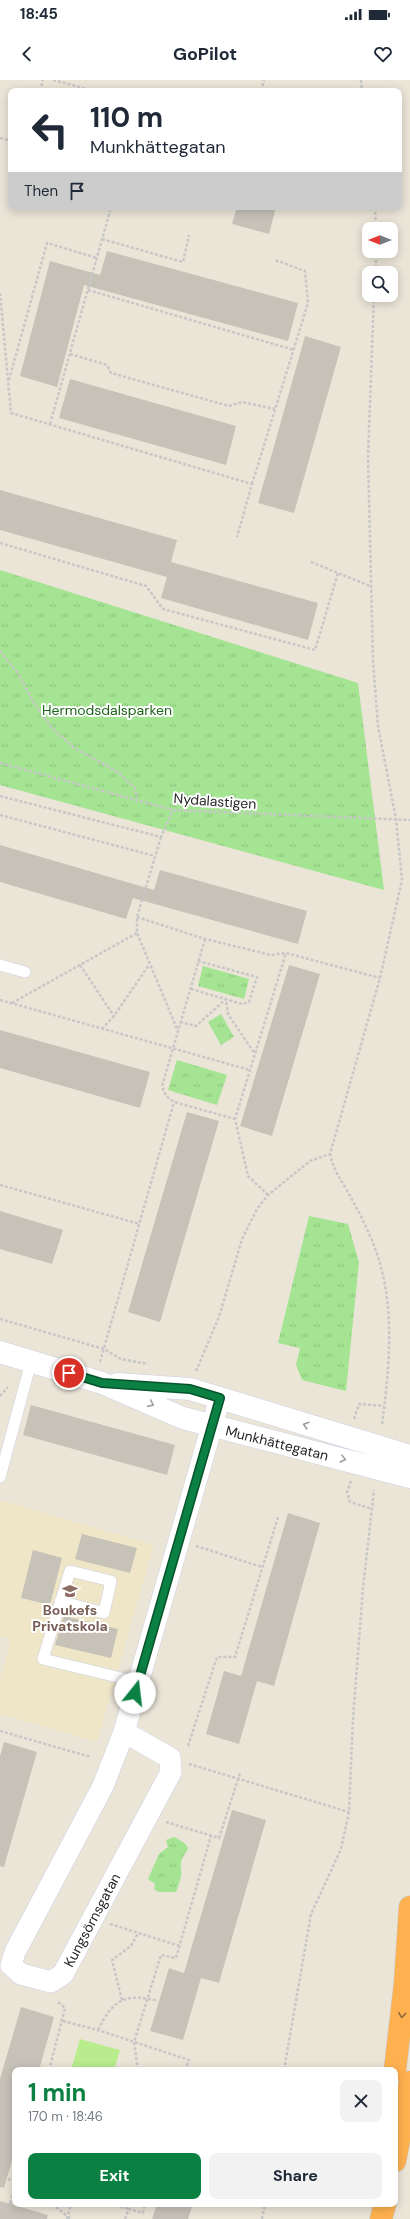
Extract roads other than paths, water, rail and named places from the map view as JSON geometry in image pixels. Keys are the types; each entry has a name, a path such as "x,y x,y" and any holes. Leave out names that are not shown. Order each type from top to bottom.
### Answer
{"highway":[{"path":"395,2067 405,1983 410,1907"},
{"path":"398,2146 410,2082"},
{"path":"372,2219 374,2207"},
{"path":"382,2219 384,2207"}],"main road":[{"name":"Munkhättegatan","path":"0,1352 98,1382 183,1418 410,1477"},
{"name":"Munkhättegatan","path":"98,1382 190,1389 410,1456"}],"street":[{"name":"Kungsörnsgatan","path":"124,1732 170,1758 171,1772 63,1974 51,1982 21,1974 11,1965 15,1952 103,1786 124,1732 220,1398"}],"lane":[{"path":"0,965 25,972"},
{"path":"0,1477 31,1362"},
{"path":"60,1602 104,1613 111,1581 70,1571 60,1602 43,1659 138,1682"}],"place":[{"name":"Boukefs Privatskola","path":"70,1591"}],"park label":[{"name":"Hermodsdalsparken","path":"107,710"}]}
